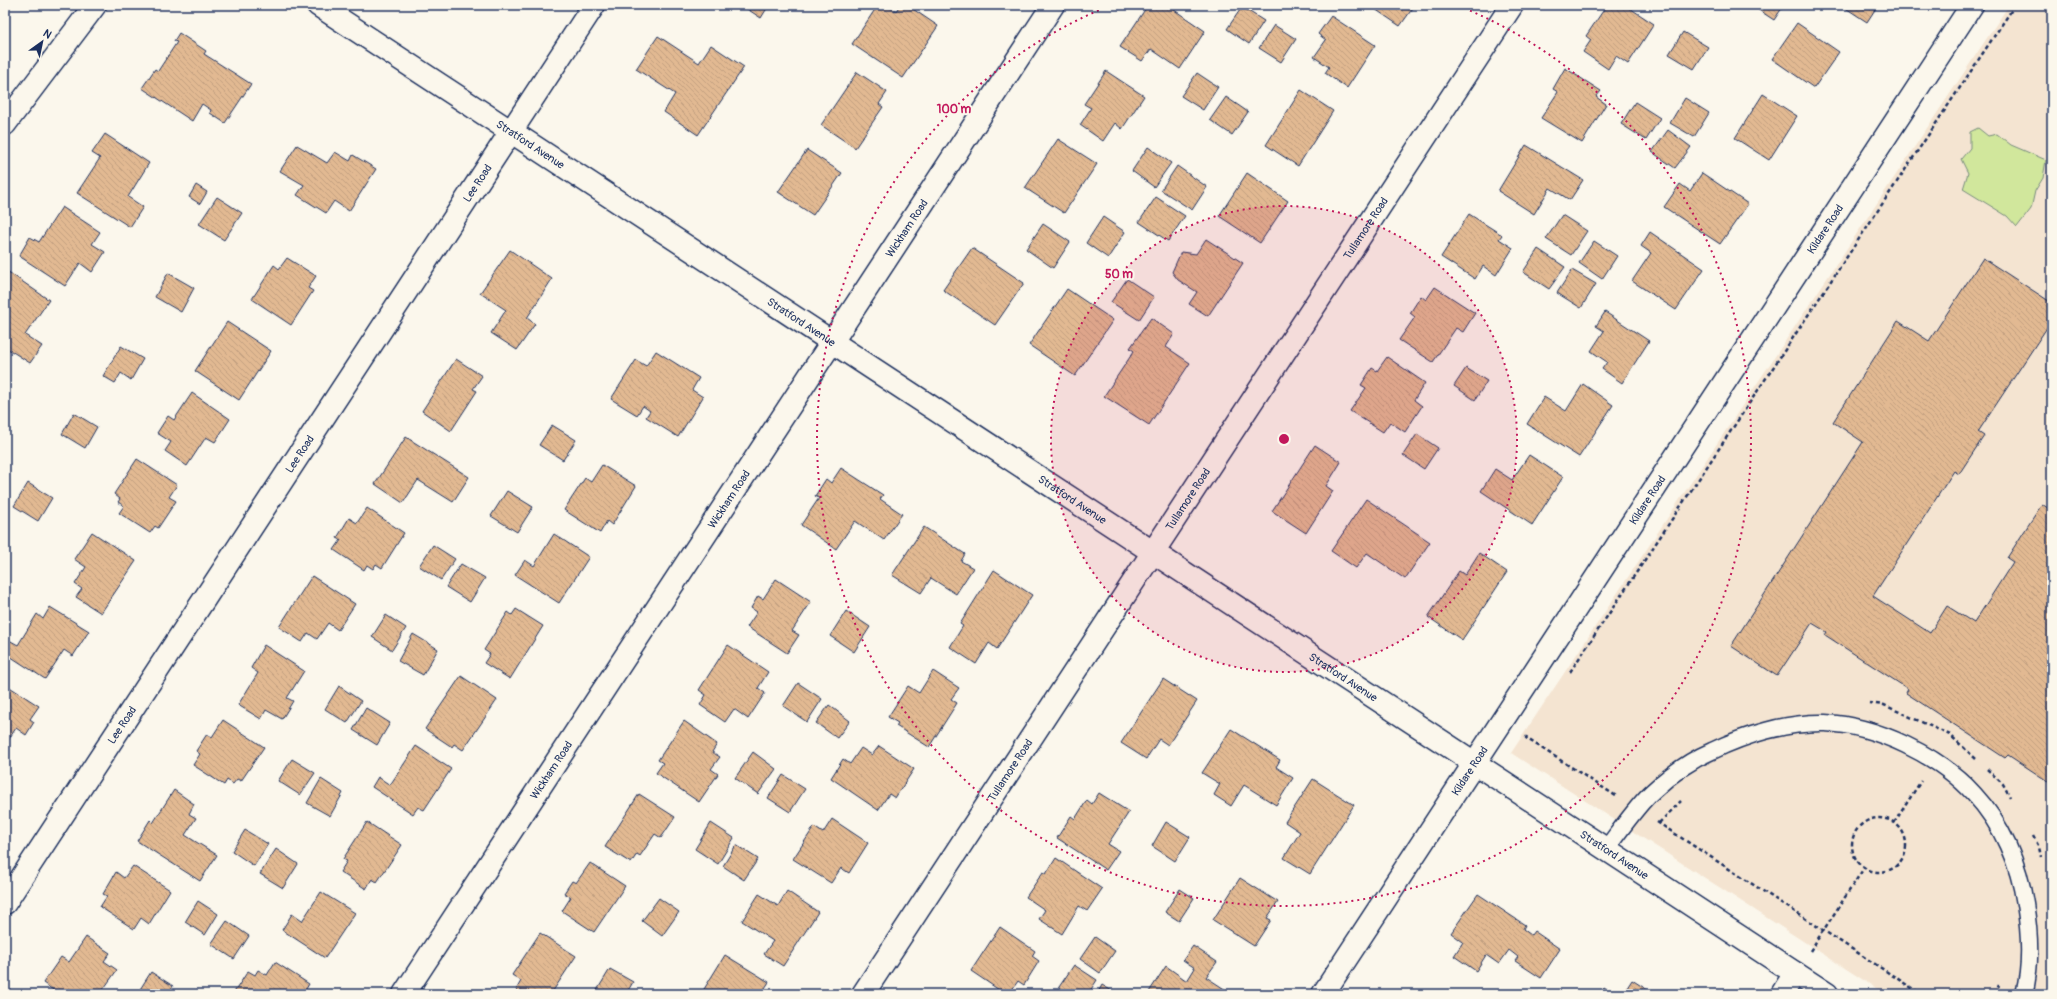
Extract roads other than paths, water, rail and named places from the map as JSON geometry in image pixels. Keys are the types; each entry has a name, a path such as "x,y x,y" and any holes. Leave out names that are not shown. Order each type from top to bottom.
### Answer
{"street":[{"path":"5,124 95,5"},
{"name":"Stratford Avenue","path":"318,5 1827,994"},
{"name":"Lee Road","path":"5,903 594,5"},
{"name":"Wickham Road","path":"404,994 1053,5"},
{"name":"Tullamore Road","path":"864,994 1512,5"},
{"name":"Kildare Road","path":"1323,994 1972,5"},
{"path":"1782,994 1795,973"}],"lane":[{"path":"1606,849 1652,792 1681,769 1711,751 1747,737 1794,726 1824,723 1854,727 1894,739 1934,760 1974,793 1997,825 2012,852 2022,883 2028,925 2030,954 2024,994"}]}
